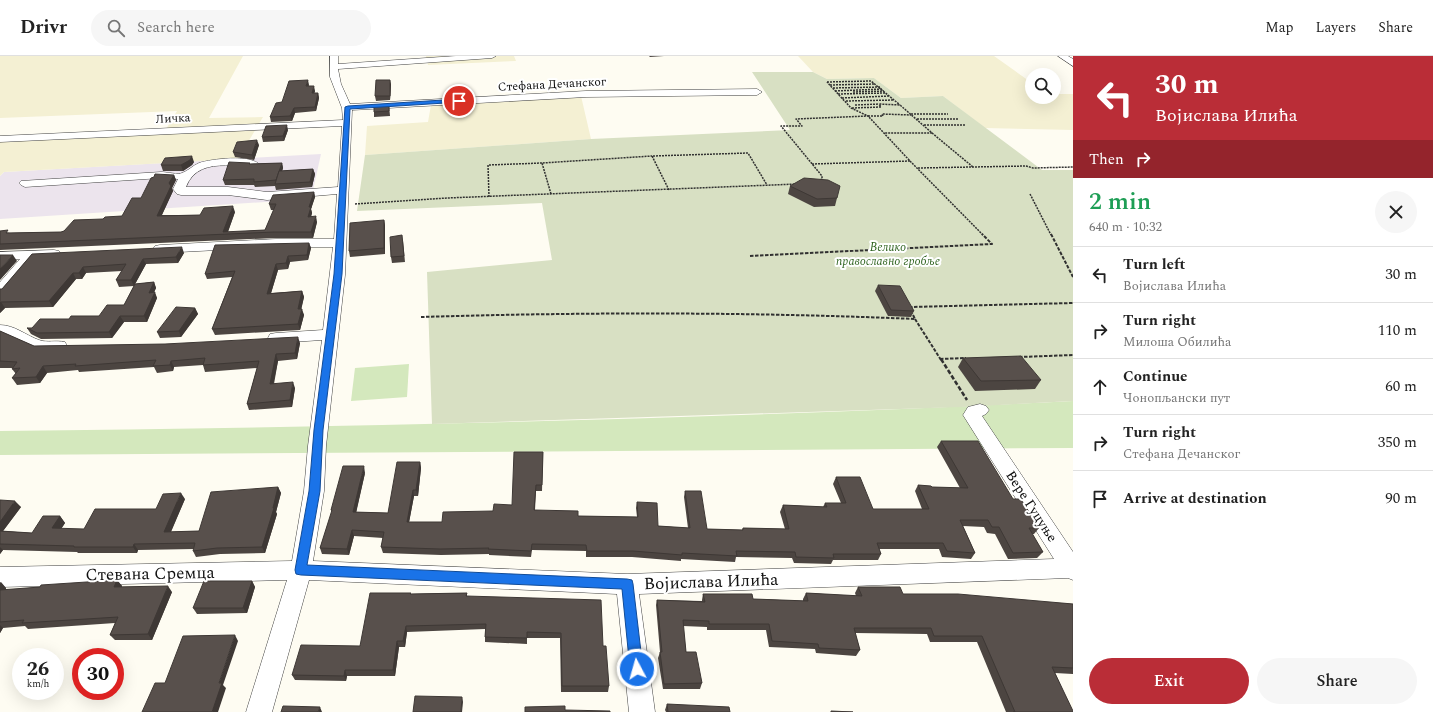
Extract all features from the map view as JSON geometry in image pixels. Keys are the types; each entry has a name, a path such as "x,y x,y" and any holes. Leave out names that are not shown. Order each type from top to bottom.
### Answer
{"street":[{"path":"259,712 301,570 314,491 317,446 329,335 338,274 348,107 337,86 333,67 334,56"},
{"path":"333,67 492,56"},
{"path":"1062,56 1073,63"},
{"name":"Стефана Дечанског","path":"348,107 586,94 757,92"},
{"name":"Личка","path":"0,139 347,123"},
{"path":"25,183 160,175 185,176 205,166 227,162 254,165"},
{"path":"185,176 179,189 181,191 228,191 267,196 342,197"},
{"path":"150,249 340,242"},
{"path":"0,256 70,253"},
{"path":"0,291 31,255"},
{"path":"0,330 7,330 38,346 76,346"},
{"path":"260,339 329,335"},
{"name":"Вере Гуцуње","path":"977,411 972,415 992,443 1073,569"},
{"name":"Војислава Илића","path":"301,570 627,584 1073,569"},
{"name":"Стевана Сремца","path":"0,577 301,570"},
{"path":"627,584 642,712"}],"path":[{"path":"750,256 992,244 868,116 851,108 827,82 871,81 973,167"},
{"path":"830,86 879,87"},
{"path":"835,90 884,91"},
{"path":"843,92 884,91"},
{"path":"838,94 884,91"},
{"path":"842,98 890,96"},
{"path":"845,101 895,101"},
{"path":"853,103 895,101"},
{"path":"851,108 881,107 879,104"},
{"path":"855,105 900,104"},
{"path":"819,180 822,179 822,176 781,126 802,126 796,119 883,116 882,114 948,114"},
{"path":"917,119 959,119"},
{"path":"923,125 964,125"},
{"path":"883,133 932,133"},
{"path":"489,197 488,164 542,163 652,156 748,153 767,185"},
{"path":"652,156 669,190"},
{"path":"812,164 910,161"},
{"path":"542,163 552,194"},
{"path":"917,168 1073,167"},
{"path":"342,197 489,197 802,184"},
{"path":"1030,194 1073,277"},
{"path":"977,411 940,359 908,307 1073,303"},
{"path":"421,318 525,314 840,316 915,319"},
{"path":"1018,357 1073,355"},
{"path":"940,359 972,358"}],"shaded area":[{"path":"0,56 243,56 209,118 263,117 238,159 4,172 0,176 0,142 163,134 177,111 0,118"},
{"path":"426,56 514,56 516,61 428,65"},
{"path":"798,56 994,56 1025,78 1025,104 1061,104 1061,94 1073,94 1073,130 985,128 943,96 901,98 874,78 827,79 813,72"},
{"path":"581,96 591,139 365,155 367,126 428,122 431,105"},
{"path":"321,154 311,199 0,219 0,176 4,172"}],"green space":[{"name":"Велико православно гробље","path":"752,72 813,72 827,79 874,78 901,98 943,96 1042,170 1073,170 1073,401 961,407 432,424 427,272 552,260 542,203 357,211 365,155 591,139 790,130"},
{"path":"409,364 407,397 351,401 355,368"},
{"path":"1073,401 1073,448 0,455 0,431 537,421 805,413"}],"building":[{"path":"308,80 306,86 314,86 312,93 318,93 315,107 294,108 290,116 270,117 276,103 282,102 289,81"},
{"path":"376,80 390,80 390,96 375,96"},
{"path":"374,105 389,105 389,111 374,112"},
{"path":"287,125 283,136 262,137 266,126"},
{"path":"257,140 252,155 233,152 237,142"},
{"path":"192,156 190,160 181,165 161,165 165,158"},
{"path":"229,162 250,163 249,164 282,163 276,180 254,182 254,179 223,180"},
{"path":"313,169 310,182 275,184 279,171"},
{"path":"155,174 174,175 169,183 171,186 157,216 200,215 204,208 233,206 223,232 265,230 276,204 269,204 273,195 314,192 309,207 311,207 308,217 316,216 311,232 274,232 0,244 0,231 8,230 6,233 61,232 64,231 74,220 103,219 105,217 122,216 132,198 141,198 151,178 154,177"},
{"path":"804,178 828,180 840,186 837,198 817,199 790,186"},
{"path":"384,220 384,248 349,251 350,223"},
{"path":"402,235 404,256 391,257 390,237"},
{"path":"309,243 307,255 288,256 286,263 276,264 267,294 302,291 298,309 302,309 298,324 212,329 235,271 205,274 215,245"},
{"path":"182,247 176,257 143,259 131,280 116,280 126,264 83,267 79,273 73,273 49,301 0,303 0,289 2,289 32,254"},
{"path":"0,255 13,255 0,269"},
{"path":"154,282 149,293 155,292 144,316 120,316 109,332 37,333 27,328 32,328 40,319 69,319 71,316 99,316 107,305 124,305 135,284"},
{"path":"878,285 900,286 914,311 891,310"},
{"path":"176,307 195,308 179,331 157,332"},
{"path":"0,331 34,346 165,344 298,337 295,353 276,354 270,384 293,382 290,400 247,404 259,361 203,365 205,358 171,361 170,365 153,366 156,360 75,366 76,364 43,366 36,377 12,378 20,368 12,369 17,362 0,361"},
{"path":"1021,356 1041,380 981,381 963,358"},
{"path":"941,441 978,441 1013,499 1021,499 1039,528 1029,528 1043,552 1013,553 999,527 992,527 988,520 960,520 975,553 947,551 943,543 877,543 881,554 833,554 834,558 796,557 795,552 736,551 737,556 682,553 682,555 633,551 587,551 586,545 532,544 531,551 488,549 489,548 440,549 381,547 384,532 352,530 347,549 320,548 332,510 343,466 364,466 353,512 388,513 397,462 420,462 416,490 413,490 407,522 442,522 443,512 493,511 494,504 512,505 514,452 543,452 542,485 536,485 534,510 578,511 578,516 638,517 637,502 657,503 658,526 690,528 685,491 701,491 707,529 789,529 783,505 827,507 825,503 846,503 836,477 860,477 873,509 929,509 918,485 968,488"},
{"path":"278,487 274,508 262,547 217,548 193,551 195,543 134,544 133,547 74,547 0,544 0,531 32,533 43,516 60,516 52,528 84,529 95,509 156,509 163,494 181,493 164,532 199,531 211,492"},
{"path":"0,500 15,501 0,522"},
{"path":"117,580 114,587 168,586 148,634 110,635 118,617 22,623 24,620 0,622 0,590 40,587 41,585"},
{"path":"204,581 252,581 243,608 193,608"},
{"path":"858,587 900,587 903,594 958,594 1073,604 1073,668 1052,667 1073,712 1015,712 982,636 934,636 931,628 854,628 860,650 819,648 818,644 772,641 769,624 709,624 709,621 683,620 686,652 696,652 702,683 664,684 660,652 662,652 657,600 705,602 703,594 752,594 753,599 808,601 806,593 862,596"},
{"path":"370,593 467,593 466,596 601,600 603,646 606,646 609,686 562,686 561,633 527,632 527,638 485,637 486,624 406,626 403,641 397,641 393,670 345,670 344,676 292,675 301,645 360,646"},
{"path":"235,635 219,683 222,683 212,712 142,712 155,683 165,683 183,636"},
{"path":"415,696 462,697 461,712 413,712"},
{"path":"667,704 729,707 730,712 668,712"},
{"path":"283,706 320,707 318,712 281,712"},
{"path":"565,706 565,710 610,712 525,712 525,707"},
{"path":"831,711 853,712 831,712"}],"route":[{"path":"459,101 348,107 338,274 329,335 317,446 314,491 301,570 627,584 637,669"}]}
